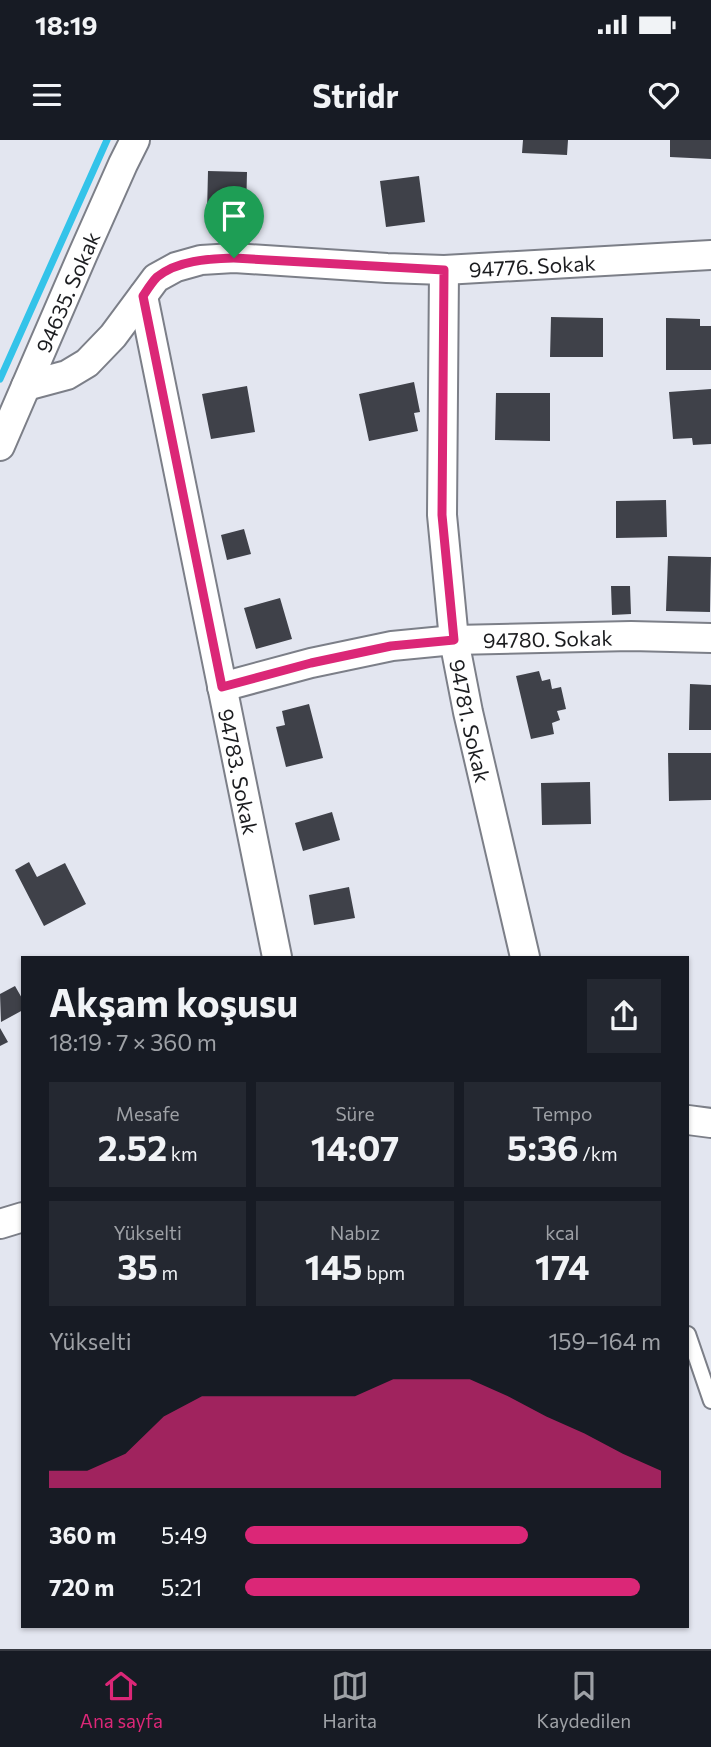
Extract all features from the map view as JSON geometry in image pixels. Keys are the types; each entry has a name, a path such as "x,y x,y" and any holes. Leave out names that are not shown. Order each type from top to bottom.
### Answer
{"street":[{"name":"94635. Sokak","path":"0,446 135,140"},
{"name":"94776. Sokak","path":"26,386 67,375 87,363 113,336 156,278 176,267 201,260 234,258 444,270 711,255"},
{"name":"94781. Sokak","path":"444,270 442,515 454,640 525,956"},
{"name":"94783. Sokak","path":"143,296 277,956"},
{"name":"94780. Sokak","path":"222,687 311,663 391,646 454,640 631,636 711,638"},
{"path":"689,1120 711,1123"},
{"path":"0,1224 21,1218"}],"lane":[{"path":"689,1337 711,1401"}],"building":[{"path":"523,140 568,140 567,155 522,153"},
{"path":"670,140 711,140 711,159 670,157"},
{"path":"208,171 247,172 246,214 207,213"},
{"path":"419,176 425,222 386,227 380,181"},
{"path":"551,317 603,318 603,357 550,357"},
{"path":"666,318 700,319 700,326 711,326 711,370 666,370"},
{"path":"414,382 420,412 414,413 418,431 369,441 359,394"},
{"path":"247,386 255,432 211,439 202,394"},
{"path":"711,389 711,444 693,445 692,438 673,439 669,392"},
{"path":"496,393 550,393 550,441 495,440"},
{"path":"666,500 667,537 616,538 616,501"},
{"path":"244,529 251,554 227,560 221,535"},
{"path":"668,556 711,557 710,612 666,611"},
{"path":"611,586 630,586 631,614 612,615"},
{"path":"280,598 292,639 256,649 244,608"},
{"path":"539,671 542,681 550,679 552,689 561,687 566,709 557,711 560,720 552,723 554,734 531,739 516,676"},
{"path":"690,684 711,685 711,730 689,730"},
{"path":"309,704 323,758 286,767 276,727 285,725 282,711"},
{"path":"668,753 711,753 711,800 669,801"},
{"path":"590,782 591,824 542,825 541,783"},
{"path":"332,812 340,840 303,851 295,823"},
{"path":"29,862 37,877 65,863 86,904 44,926 15,870"},
{"path":"349,887 355,918 314,925 309,895"},
{"path":"15,986 21,996 21,1011 1,1022 0,994"},
{"path":"0,1028 8,1042 0,1046"}],"waterway":[{"path":"0,379 107,140"}],"route":[{"path":"234,258 444,270 442,515 454,640 391,646 311,663 222,687 143,296 156,278 176,267 201,260 234,258"}]}
